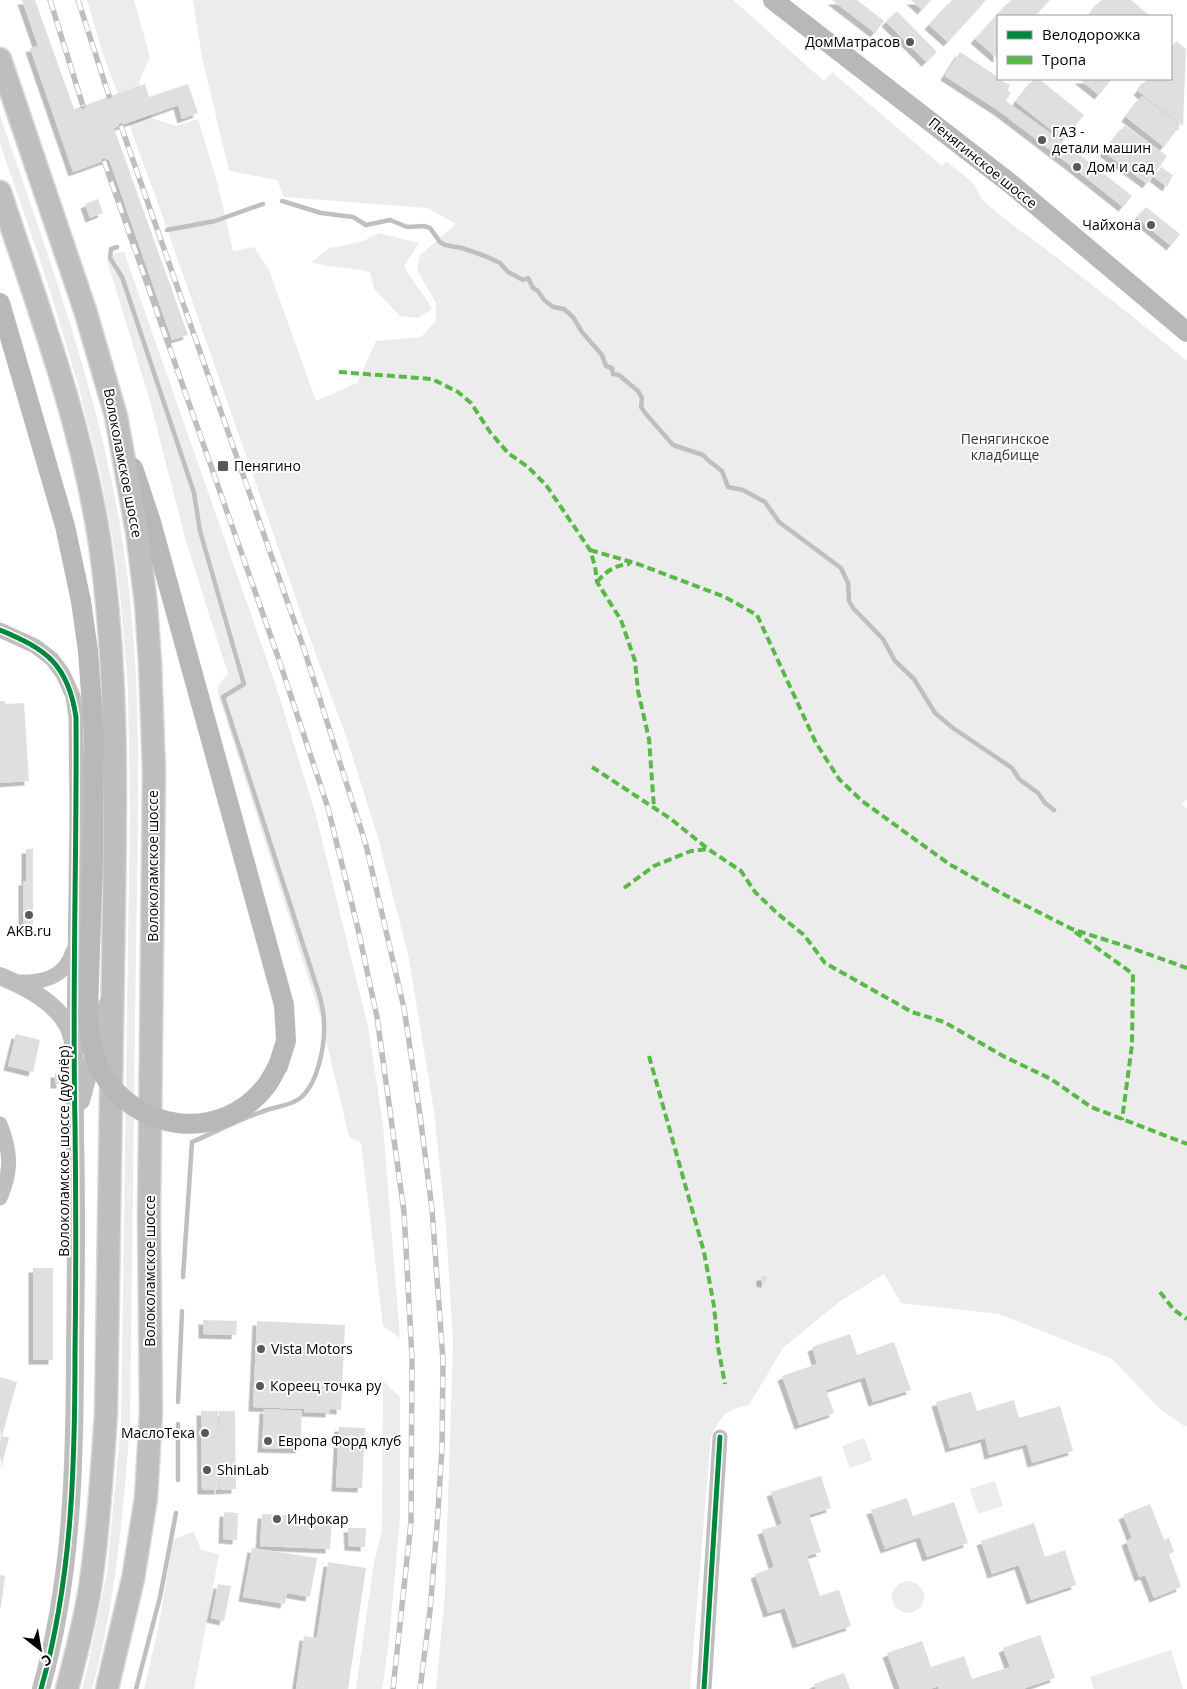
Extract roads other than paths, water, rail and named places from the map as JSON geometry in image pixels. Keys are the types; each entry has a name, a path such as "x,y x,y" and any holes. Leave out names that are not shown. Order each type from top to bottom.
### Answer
{"main road":[{"name":"Пенягинское шоссе","path":"773,0 1011,184 1187,332"},
{"name":"Волоколамское шоссе","path":"0,60 85,310 116,416 137,532 146,604 150,662 154,771 149,1218 151,1412 146,1498 133,1579 107,1689"},
{"path":"0,192 65,395 86,473 99,541 108,604 114,689 115,815 106,1414 100,1499 91,1582 67,1689"},
{"path":"0,216 24,266"},
{"path":"0,303 60,509 81,601 88,651 94,735 93,860 88,1010 89,1033 93,1054 100,1069 116,1092 136,1110 162,1121 189,1124 216,1120 241,1108 266,1086 278,1066 286,1041 284,1005 151,522 116,416"}],"street":[{"name":"Волоколамское шоссе (дублёр)","path":"0,630 35,646 52,660 63,674 73,696 76,717 74,1047 76,1181 75,1389 67,1559 54,1640 41,1689"},
{"path":"8,979 33,983 57,974 66,968 75,945"},
{"path":"8,979 37,995 55,1009 65,1021 74,1047"},
{"path":"75,1123 112,986"},
{"path":"0,1124 10,1164 7,1181 0,1198"},
{"path":"704,1689 720,1437"}],"waterway":[{"path":"282,201 321,213 353,217 366,225 390,220 407,227 424,226 430,228 440,242 445,245 462,248 485,256 500,263 508,272 523,280 528,278 533,288 538,291 544,300 553,307 564,309 573,317 582,332 602,355 606,366 612,368 613,374 619,375 638,391 642,398 641,407 673,445 703,455 722,471 728,487 743,490 765,502 779,522 841,568 848,583 849,601 853,608 883,639 895,661 914,679 935,713 953,728 1012,768 1019,779 1038,793 1045,803 1054,810"},
{"path":"167,230 215,221 263,204"},
{"path":"117,247 111,249 110,258 122,277 194,493 200,531 244,684 223,697 320,997 324,1021 322,1053 316,1075 306,1093 287,1105 248,1117 192,1142 183,1277"},
{"path":"178,1402 182,1311"},
{"path":"178,1424 178,1480"},
{"path":"136,1689 160,1597 176,1513"}],"railway":[{"path":"50,0 83,106"},
{"path":"78,0 109,96"},
{"path":"121,126 304,649 366,845 404,1008 432,1209 443,1360 442,1448 437,1526 430,1611 420,1689"},
{"path":"104,161 278,657 328,808 358,929 377,1017 404,1212 412,1358 411,1522 393,1689"}],"place":[{"name":"ДомМатрасов","path":"910,42"},
{"name":"ГАЗ - детали машин","path":"1042,140"},
{"name":"Дом и сад","path":"1077,167"},
{"name":"Чайхона","path":"1151,225"},
{"name":"Пенягино","path":"223,466"},
{"name":"AKB.ru","path":"29,915"},
{"name":"Vista Motors","path":"261,1349"},
{"name":"Кореец точка ру","path":"260,1386"},
{"name":"МаслоТека","path":"205,1433"},
{"name":"Европа Форд клуб","path":"268,1441"},
{"name":"ShinLab","path":"207,1470"},
{"name":"Инфокар","path":"277,1519"}],"park label":[{"name":"Пенягинское кладбище","path":"1005,448"}]}
